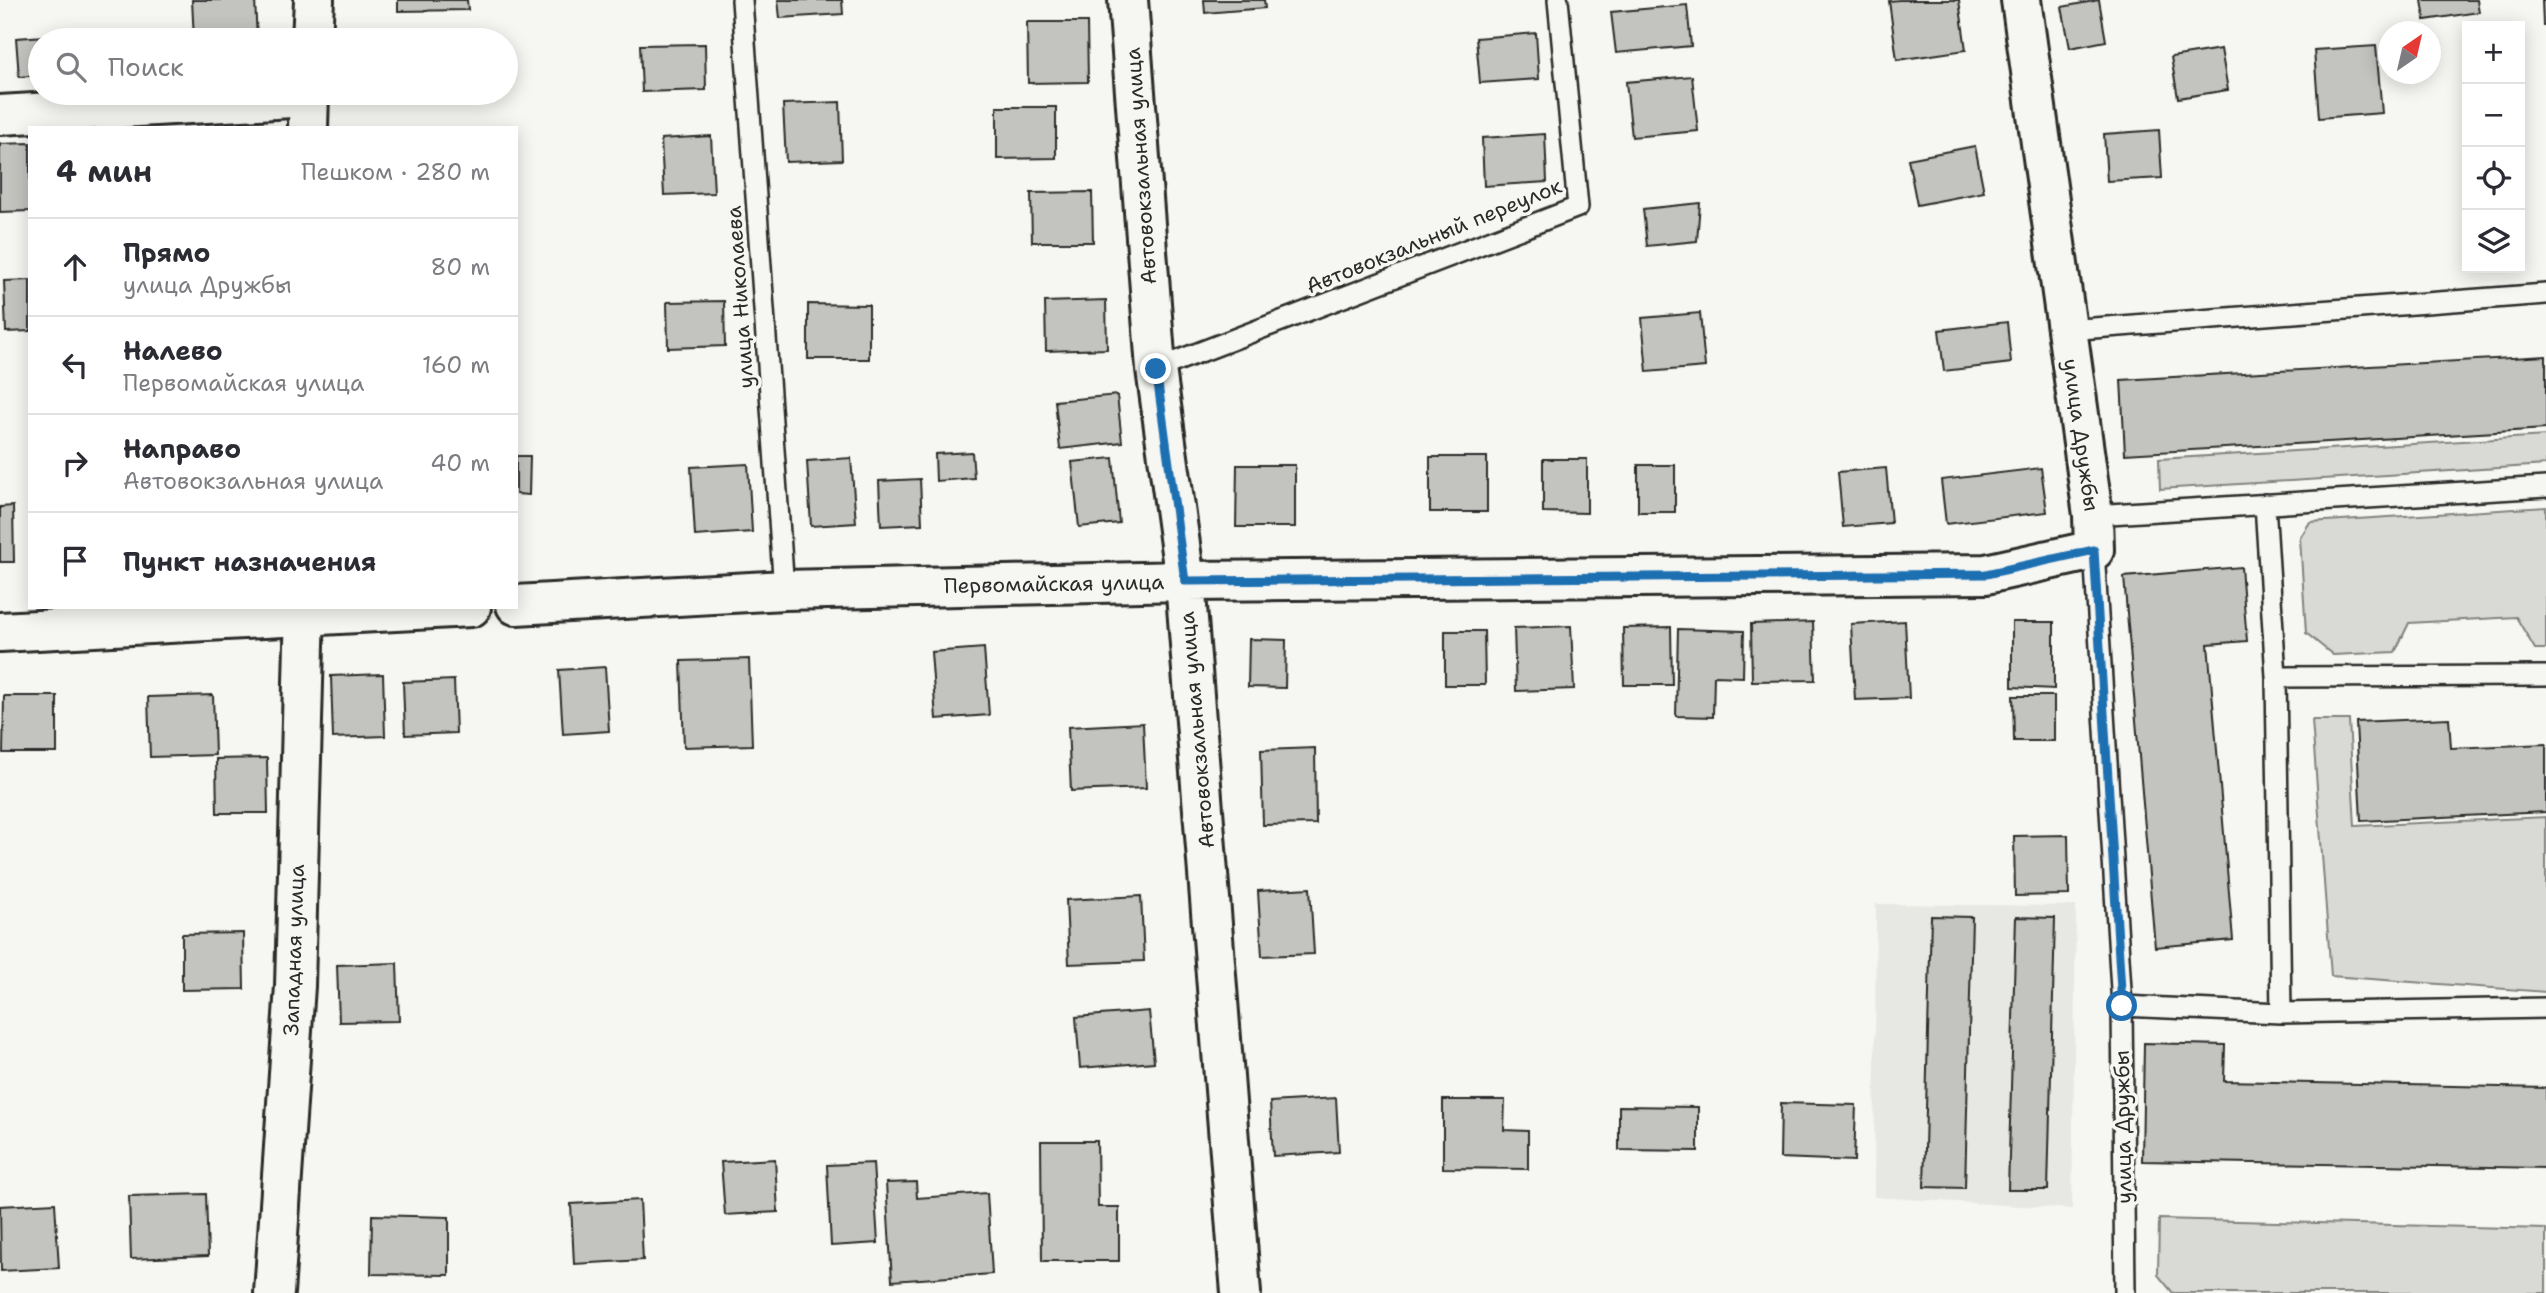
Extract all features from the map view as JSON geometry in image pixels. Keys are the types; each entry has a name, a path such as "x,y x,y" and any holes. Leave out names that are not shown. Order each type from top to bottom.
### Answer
{"street":[{"path":"313,28 314,0"},
{"name":"Автовокзальная улица","path":"1128,0 1156,369 1185,581 1241,1293"},
{"name":"улица Дружбы","path":"2021,0 2094,532"},
{"path":"0,115 309,106"},
{"name":"Первомайская улица","path":"518,605 784,590 1185,581 1986,574 2094,532"},
{"path":"0,632 305,612 405,609"},
{"name":"Западная улица","path":"274,1293 295,986 305,612"}],"lane":[{"name":"улица Николаева","path":"742,0 784,590"},
{"name":"Автовокзальный переулок","path":"1156,369 1578,207 1558,0"},
{"path":"2067,330 2546,294"},
{"path":"2094,532 2265,504 2546,487"},
{"path":"2265,504 2276,677 2281,1013"},
{"name":"улица Дружбы","path":"2094,532 2122,1006 2125,1293"},
{"path":"2276,677 2546,676"},
{"path":"2122,1006 2281,1013 2546,1008"}],"shaded area":[{"path":"2546,436 2546,465 2160,489 2159,459"},
{"path":"2546,507 2546,649 2535,649 2516,617 2409,623 2395,652 2333,655 2306,633 2300,538 2310,522"},
{"path":"2312,720 2349,720 2355,826 2546,817 2546,992 2331,976"},
{"path":"1876,904 2076,906 2072,1209 1874,1197"},
{"path":"2159,1219 2546,1229 2546,1293 2173,1293 2158,1275"}],"building":[{"path":"192,0 255,0 256,28 193,28"},
{"path":"398,0 467,0 468,10 398,11"},
{"path":"778,0 842,0 843,14 780,18"},
{"path":"1204,0 1264,0 1265,8 1205,13"},
{"path":"1959,0 1966,50 1897,60 1889,1"},
{"path":"2099,0 2106,41 2070,48 2062,7"},
{"path":"2422,0 2477,0 2479,12 2425,20"},
{"path":"2542,0 2546,0 2546,26 2543,26"},
{"path":"1687,5 1691,46 1616,53 1611,12"},
{"path":"1027,22 1087,22 1088,82 1028,83"},
{"path":"1536,33 1539,79 1480,83 1476,38"},
{"path":"28,37 28,76 19,77 16,38"},
{"path":"705,44 706,90 642,92 640,45"},
{"path":"2376,46 2382,113 2319,118 2314,50"},
{"path":"2221,49 2228,90 2178,98 2171,57"},
{"path":"1692,76 1698,131 1632,137 1626,82"},
{"path":"840,102 842,160 786,162 783,104"},
{"path":"997,107 1056,107 1056,158 997,159"},
{"path":"2159,130 2162,178 2107,181 2104,134"},
{"path":"1545,134 1547,182 1484,186 1482,138"},
{"path":"711,136 714,193 664,195 661,139"},
{"path":"28,143 28,211 0,212 0,144"},
{"path":"1975,146 1984,192 1917,205 1908,159"},
{"path":"1092,192 1093,242 1032,242 1031,193"},
{"path":"1700,203 1697,241 1647,246 1643,209"},
{"path":"28,280 28,331 6,332 4,281"},
{"path":"1106,300 1107,349 1046,351 1045,302"},
{"path":"724,301 725,346 668,348 667,302"},
{"path":"808,304 869,305 869,359 808,359"},
{"path":"1700,313 1705,367 1647,372 1642,318"},
{"path":"2007,322 2011,363 1944,371 1939,330"},
{"path":"2546,356 2546,429 2125,454 2121,380"},
{"path":"1117,395 1122,442 1060,449 1055,401"},
{"path":"972,452 974,478 936,481 935,454"},
{"path":"518,456 530,456 529,495 518,494"},
{"path":"1430,457 1487,457 1487,512 1430,512"},
{"path":"851,458 856,523 811,526 807,461"},
{"path":"1113,458 1119,523 1079,527 1072,462"},
{"path":"1543,459 1587,459 1587,513 1543,512"},
{"path":"748,464 752,532 695,536 691,467"},
{"path":"1237,465 1295,465 1295,527 1236,527"},
{"path":"1638,465 1675,465 1675,512 1638,512"},
{"path":"1886,468 1891,523 1843,527 1838,472"},
{"path":"2041,468 2047,512 1946,524 1941,480"},
{"path":"920,479 922,524 881,526 879,481"},
{"path":"13,506 14,562 0,562 0,507"},
{"path":"2241,567 2247,641 2208,644 2233,940 2155,947 2124,577"},
{"path":"1905,621 1909,698 1855,700 1851,624"},
{"path":"1813,622 1815,680 1752,681 1751,624"},
{"path":"2012,622 2054,622 2054,689 2012,687"},
{"path":"1571,626 1574,689 1516,691 1514,628"},
{"path":"1671,627 1672,685 1624,685 1623,628"},
{"path":"1678,629 1744,631 1743,677 1714,676 1713,717 1676,716"},
{"path":"1445,631 1484,631 1485,685 1445,685"},
{"path":"1249,639 1286,640 1285,688 1248,687"},
{"path":"984,648 989,715 936,719 931,652"},
{"path":"749,659 752,745 684,747 681,661"},
{"path":"605,667 609,731 563,734 559,670"},
{"path":"383,674 385,736 333,738 331,676"},
{"path":"454,680 456,733 405,735 403,682"},
{"path":"213,695 215,755 150,757 148,697"},
{"path":"4,696 57,696 57,753 3,753"},
{"path":"2013,696 2054,696 2054,741 2014,741"},
{"path":"2449,718 2451,748 2546,744 2546,812 2361,821 2356,722"},
{"path":"1143,723 1146,788 1071,791 1068,727"},
{"path":"1315,748 1316,824 1263,825 1261,750"},
{"path":"267,758 268,813 217,813 216,759"},
{"path":"2068,835 2069,895 2015,896 2014,836"},
{"path":"1310,888 1314,954 1262,956 1258,891"},
{"path":"1141,896 1144,961 1069,964 1066,900"},
{"path":"1931,916 1972,917 1965,1188 1924,1187"},
{"path":"2016,917 2055,918 2048,1190 2008,1190"},
{"path":"243,933 244,989 182,990 182,934"},
{"path":"397,963 399,1021 339,1022 337,965"},
{"path":"1149,1011 1154,1062 1080,1068 1076,1017"},
{"path":"2144,1043 2225,1045 2224,1081 2546,1088 2546,1168 2142,1161"},
{"path":"1336,1098 1339,1152 1273,1156 1270,1102"},
{"path":"1443,1100 1505,1100 1504,1130 1528,1131 1528,1169 1443,1168"},
{"path":"1781,1103 1856,1105 1854,1161 1780,1158"},
{"path":"1619,1106 1698,1107 1698,1151 1619,1150"},
{"path":"1041,1141 1097,1141 1098,1207 1119,1207 1119,1261 1042,1261"},
{"path":"775,1159 778,1212 725,1215 721,1162"},
{"path":"873,1163 878,1243 831,1246 827,1165"},
{"path":"916,1182 917,1198 987,1193 992,1274 892,1281 886,1183"},
{"path":"206,1194 208,1256 131,1259 129,1196"},
{"path":"640,1200 643,1260 574,1264 571,1204"},
{"path":"55,1203 59,1268 1,1271 0,1206"},
{"path":"372,1215 449,1217 449,1275 371,1274"}],"route":[{"path":"1156,369 1185,581 1986,574 2094,550 2122,1006"}]}
